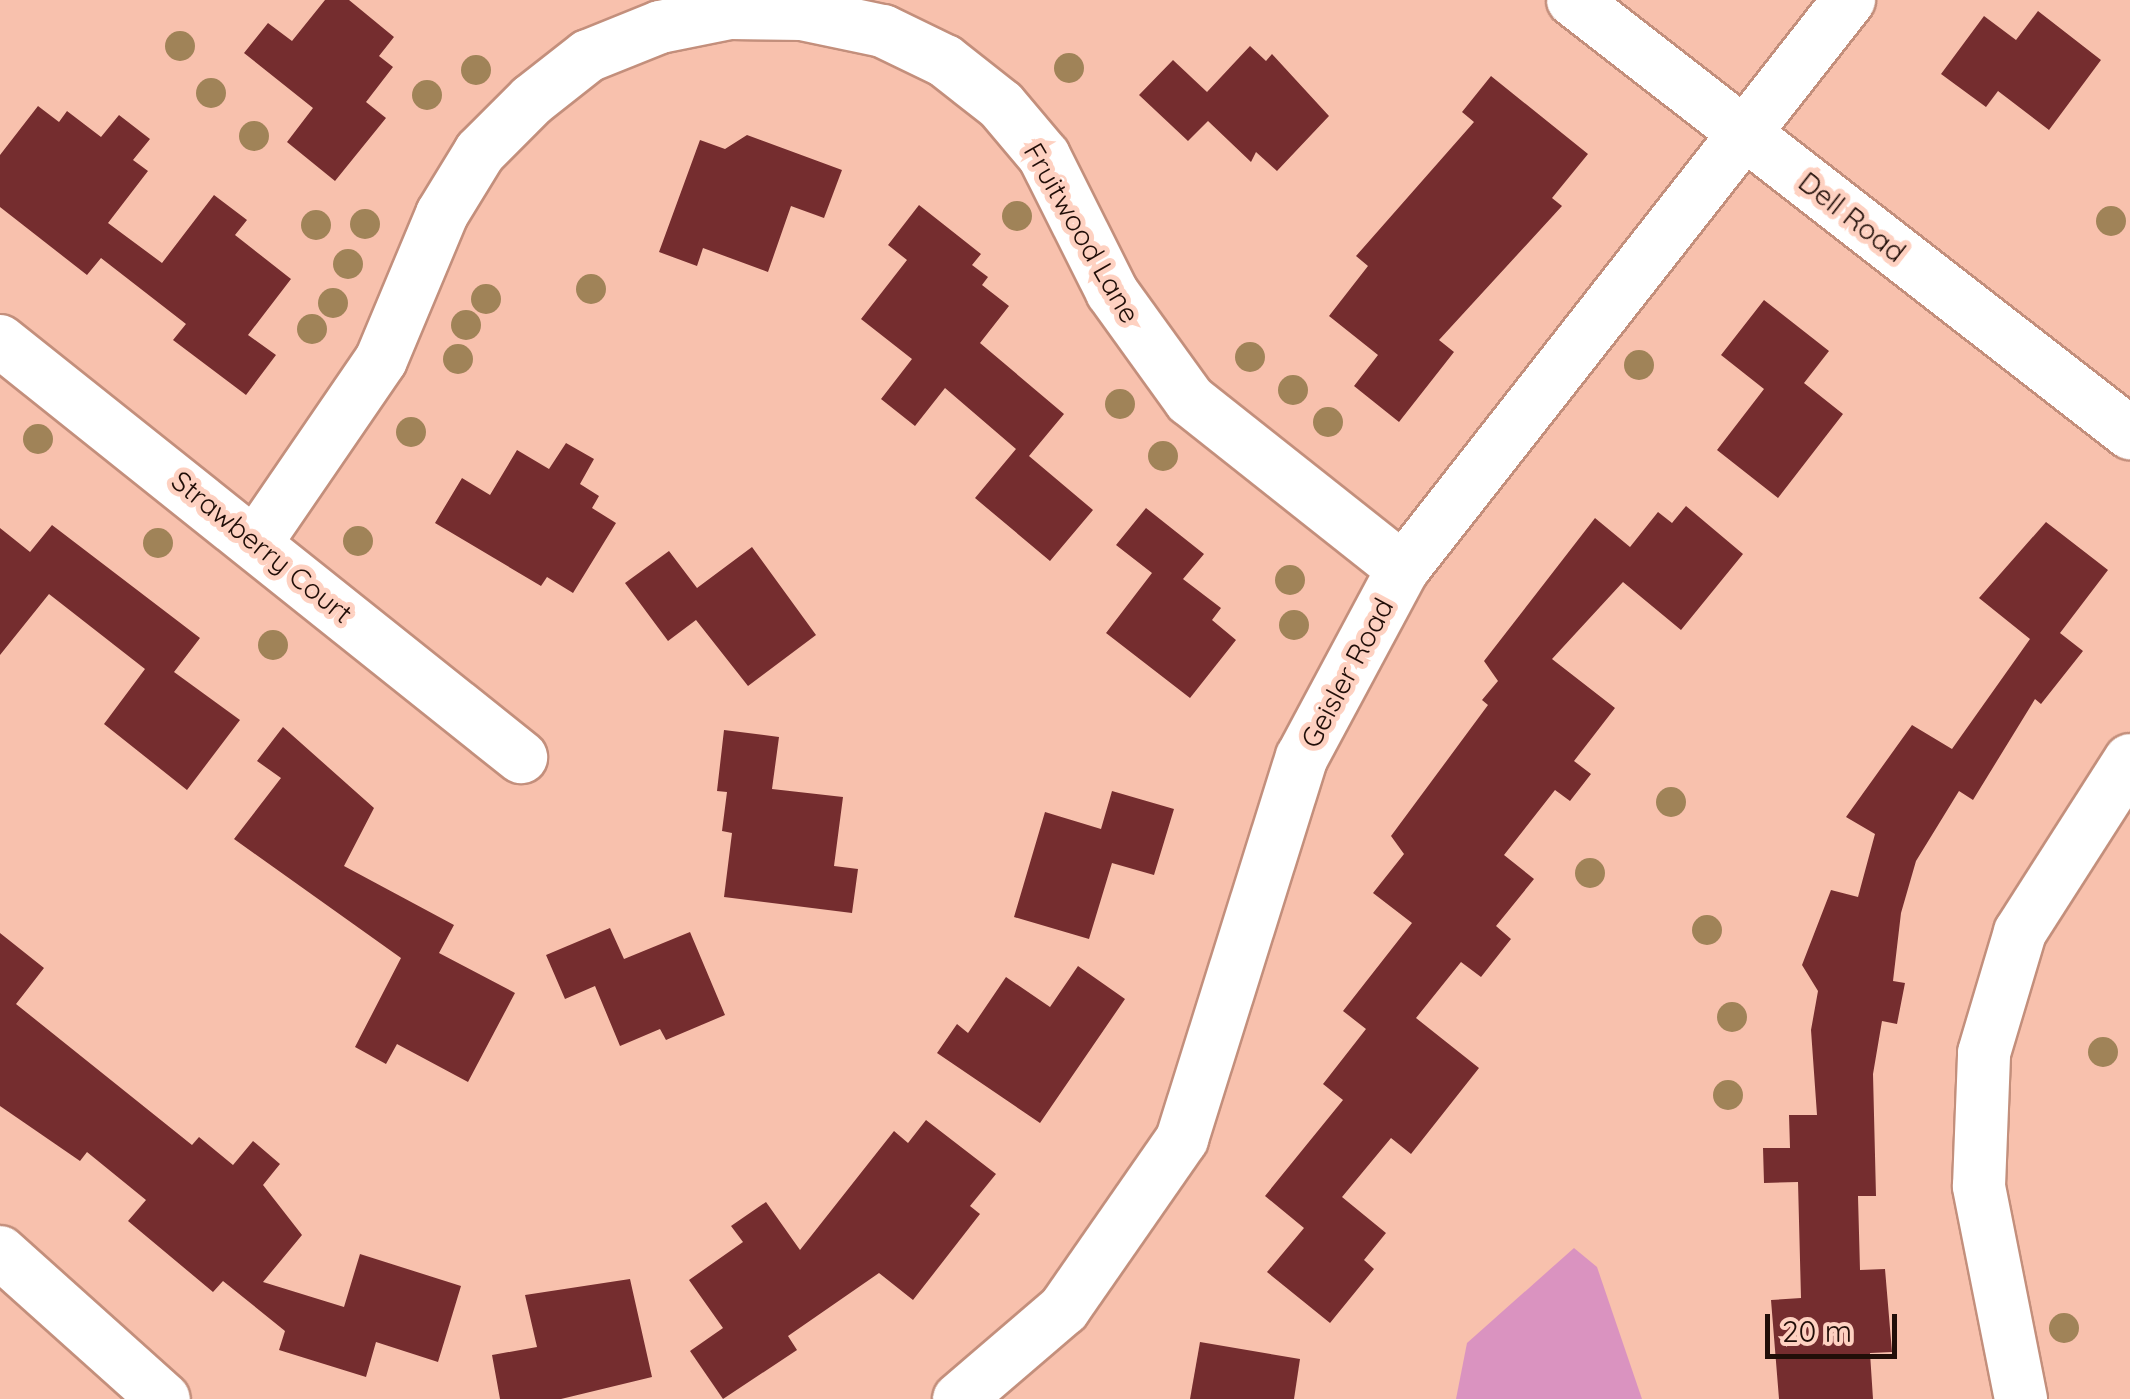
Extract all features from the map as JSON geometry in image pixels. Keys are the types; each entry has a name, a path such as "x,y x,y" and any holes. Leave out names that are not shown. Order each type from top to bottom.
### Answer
{"street":[{"name":"Dell Road","path":"1574,0 2130,433"},
{"name":"Geisler Road","path":"959,1399 1064,1310 1182,1138 1302,756 1403,569 1747,136 1849,0"},
{"name":"Fruitwood Lane","path":"257,540 381,360 470,167 532,100 588,56 660,26 730,13 802,14 882,31 946,62 1002,105 1044,156 1112,292 1190,400 1403,569"},
{"name":"Strawberry Court","path":"0,341 257,540 521,757"},
{"path":"2021,1399 1978,1186 1984,1053 2020,932 2130,760"},
{"path":"0,1252 164,1399"}],"shaded area":[{"path":"1574,1248 1597,1267 1642,1399 1456,1399 1467,1343"}],"building":[{"path":"325,0 349,0 394,37 379,56 393,67 366,102 386,118 335,181 287,142 313,108 244,53 268,23 292,41"},
{"path":"2038,11 2101,60 2049,130 1998,91 1986,107 1941,74 1984,16 2016,40"},
{"path":"1250,46 1266,61 1272,54 1329,116 1277,171 1256,152 1251,162 1208,121 1188,141 1139,95 1173,60 1207,92"},
{"path":"1491,76 1588,154 1552,198 1562,206 1439,340 1454,352 1399,422 1354,386 1378,355 1329,316 1368,266 1356,256 1474,122 1462,112"},
{"path":"38,106 59,122 67,111 101,137 119,115 150,139 133,160 148,171 108,223 162,263 214,195 247,220 235,235 291,279 248,335 276,355 246,395 173,340 186,324 101,258 87,275 0,207 0,155"},
{"path":"747,135 842,170 824,218 791,206 768,272 703,248 697,266 659,252 700,140 725,149"},
{"path":"919,205 981,254 972,265 988,277 982,285 1009,306 980,343 1064,414 1029,456 1093,510 1050,561 975,498 1016,449 945,388 915,426 881,399 912,359 861,319 907,260 888,245"},
{"path":"1764,300 1829,351 1804,383 1843,414 1778,498 1717,450 1764,389 1721,355"},
{"path":"566,443 594,459 580,484 599,496 592,508 616,523 573,593 547,577 541,586 435,523 462,478 490,495 517,450 549,469"},
{"path":"1686,506 1743,554 1681,630 1623,582 1552,659 1615,708 1574,761 1591,774 1570,801 1555,790 1504,855 1534,879 1496,926 1511,939 1481,977 1461,962 1416,1018 1479,1068 1411,1154 1391,1138 1342,1197 1386,1233 1364,1260 1374,1269 1330,1323 1267,1272 1304,1228 1265,1196 1343,1100 1323,1084 1366,1029 1343,1011 1412,923 1373,893 1404,854 1391,836 1488,705 1482,700 1498,681 1484,661 1595,518 1630,547 1658,512 1672,523"},
{"path":"1146,508 1204,554 1183,579 1221,608 1212,620 1236,640 1190,698 1106,633 1152,573 1116,545"},
{"path":"2046,522 2108,570 2060,633 2083,651 2041,704 2035,699 1973,800 1959,791 1916,861 1901,913 1893,981 1905,983 1897,1024 1882,1021 1873,1074 1876,1196 1858,1196 1860,1270 1885,1269 1892,1352 1870,1353 1873,1399 1779,1399 1771,1300 1801,1298 1798,1182 1764,1183 1763,1148 1790,1148 1789,1115 1817,1115 1811,1030 1818,991 1802,965 1831,890 1858,897 1875,834 1846,817 1912,725 1952,749 2030,639 1979,598"},
{"path":"52,525 200,638 174,672 240,720 187,790 104,724 145,669 49,594 0,655 0,528 30,552"},
{"path":"752,547 816,635 748,686 696,620 668,641 625,583 669,551 697,588"},
{"path":"283,727 374,808 344,866 454,925 439,953 515,993 468,1082 397,1044 386,1064 355,1047 401,958 234,839 281,778 257,761"},
{"path":"724,730 779,737 772,789 843,797 834,866 858,869 852,913 724,897 732,833 722,831 727,792 717,791"},
{"path":"1112,791 1174,809 1154,875 1112,863 1089,939 1014,917 1045,812 1101,829"},
{"path":"610,928 624,959 690,932 725,1015 666,1040 660,1029 620,1046 595,986 565,999 546,955"},
{"path":"0,933 44,968 16,1004 192,1145 199,1137 233,1165 253,1141 280,1164 263,1185 302,1235 263,1282 344,1307 360,1254 461,1286 438,1362 376,1342 366,1377 279,1350 285,1331 223,1281 213,1292 128,1221 146,1200 87,1152 80,1161 0,1106"},
{"path":"1078,966 1125,999 1040,1123 937,1053 957,1024 968,1033 1006,977 1050,1007"},
{"path":"926,1120 996,1174 970,1206 980,1214 913,1300 879,1273 788,1336 797,1350 723,1399 690,1351 723,1328 689,1280 743,1242 731,1226 766,1202 800,1250 894,1131 908,1143"},
{"path":"630,1279 652,1377 561,1399 500,1399 492,1355 537,1347 525,1295"},
{"path":"1200,1342 1300,1359 1294,1399 1190,1399"}]}
